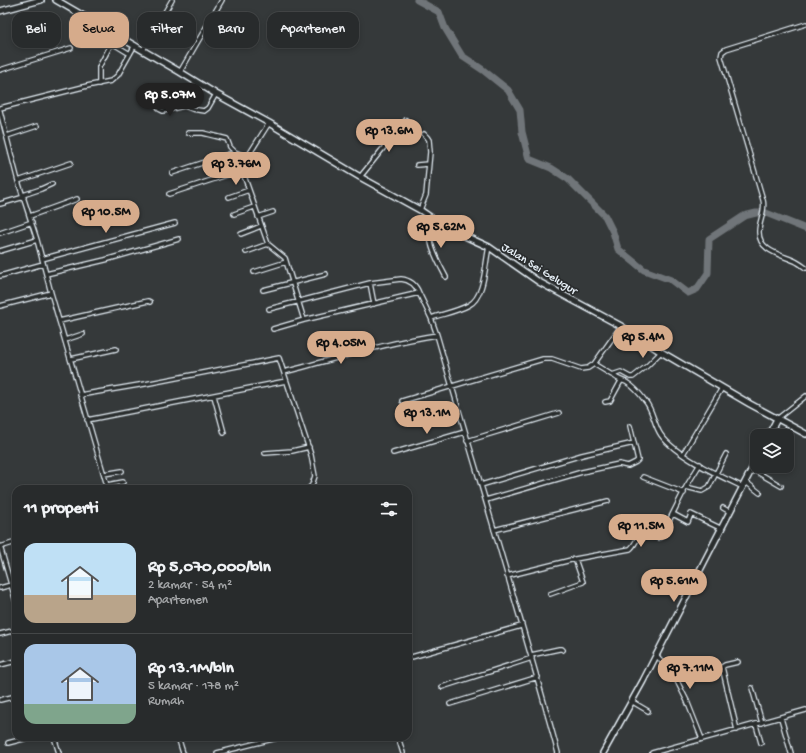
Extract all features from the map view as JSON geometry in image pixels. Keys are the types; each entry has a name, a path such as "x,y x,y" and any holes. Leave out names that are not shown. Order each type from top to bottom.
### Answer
{"main road":[{"path":"0,11 41,0"},
{"name":"Jalan Sei Gelugur","path":"56,0 77,12"},
{"name":"Jalan Sei Gelugur","path":"129,42 216,94 420,210 433,220 458,234 489,247 539,282 620,326 722,388 806,434"},
{"path":"772,429 777,419"},
{"path":"603,753 656,655 750,473"}],"street":[{"path":"143,50 172,0"},
{"path":"180,72 222,0"},
{"path":"806,24 729,48 724,50 722,54 722,63 763,200 764,209 760,228 760,238 770,251 797,262 806,268"},
{"path":"0,108 106,83 115,78 135,45"},
{"path":"0,70 71,48"},
{"path":"99,84 99,67 109,48"},
{"path":"120,48 130,54"},
{"path":"145,92 152,90 159,109 163,111 184,106 204,111 208,108 216,94"},
{"path":"0,111 18,181 32,222 87,420 107,485"},
{"path":"360,177 406,120"},
{"path":"242,164 269,123"},
{"path":"6,136 37,126"},
{"path":"188,133 203,133 222,137 228,140 230,147 235,152 242,164 242,170 254,207 268,244 284,256 304,320"},
{"path":"420,210 426,195 430,152 428,137 424,134"},
{"path":"172,173 235,152 247,157"},
{"path":"18,181 71,163"},
{"path":"417,164 428,164"},
{"path":"168,194 242,170"},
{"path":"0,204 52,184"},
{"path":"229,197 249,190"},
{"path":"30,216 77,199"},
{"path":"234,214 254,207"},
{"path":"258,217 273,212"},
{"path":"433,220 429,226 429,233 434,254 446,277"},
{"path":"0,233 32,222"},
{"path":"42,259 175,223"},
{"path":"241,234 261,226"},
{"path":"46,274 105,260 179,239"},
{"path":"0,251 37,240"},
{"path":"246,252 268,244"},
{"path":"431,318 469,305 475,301 480,292 484,277 489,247"},
{"path":"254,272 286,262"},
{"path":"0,276 43,264"},
{"path":"263,290 326,274"},
{"path":"269,309 370,283 405,279 414,285 431,318 437,335 467,441 486,500 521,626 538,678 558,753"},
{"path":"370,283 374,304"},
{"path":"0,306 51,293"},
{"path":"272,329 419,293"},
{"path":"59,320 148,301 150,302"},
{"path":"402,400 542,359 552,359 581,368 588,368 594,364 620,326"},
{"path":"65,340 83,334"},
{"path":"284,372 416,338 437,335"},
{"path":"71,359 116,349"},
{"path":"613,375 621,372 633,377 661,352"},
{"path":"80,395 145,384 277,357 280,360 309,447 315,476 312,485"},
{"path":"594,364 621,381 627,383 646,402 661,435 674,448 717,474 760,493"},
{"path":"87,420 286,381"},
{"path":"605,402 610,401 621,381"},
{"path":"683,454 722,388"},
{"path":"214,396 224,433"},
{"path":"777,419 806,396"},
{"path":"467,441 559,413"},
{"path":"486,500 601,467 619,464 628,466 633,464 638,460 630,426"},
{"path":"393,453 465,432"},
{"path":"481,485 582,456 634,444"},
{"path":"264,453 292,451 309,447"},
{"path":"686,487 698,491 710,487 726,454"},
{"path":"507,576 575,559 630,549 644,532 648,532 658,538 661,537 686,487 700,464"},
{"path":"104,474 122,471"},
{"path":"759,473 781,486"},
{"path":"643,477 684,493"},
{"path":"114,485 124,482"},
{"path":"494,530 608,501"},
{"path":"723,508 730,512"},
{"path":"673,514 688,522 691,514 722,529"},
{"path":"0,588 11,585 0,547 12,543"},
{"path":"550,594 583,582 575,559"},
{"path":"0,564 5,562"},
{"path":"412,657 521,626"},
{"path":"0,634 12,631"},
{"path":"442,687 531,657 559,649 564,650"},
{"path":"656,655 674,674 687,701 702,740"},
{"path":"0,665 12,662"},
{"path":"737,730 722,668 725,665 738,662"},
{"path":"450,704 538,678"},
{"path":"752,688 762,723"},
{"path":"0,700 12,697"},
{"path":"631,701 648,711"},
{"path":"652,753 806,710"},
{"path":"781,718 791,753"},
{"path":"756,725 761,743"},
{"path":"8,744 18,741"},
{"path":"55,741 59,753"},
{"path":"179,741 183,753"},
{"path":"217,753 265,741"},
{"path":"399,741 403,753"}],"waterway":[{"path":"417,0 439,12 445,28 462,56 483,70 508,90 520,110 522,132 529,159 551,168 568,179 605,216 613,232 618,249 644,270 671,280 688,293 697,289 708,273 709,239 744,216 756,213 766,213 806,229"}]}
